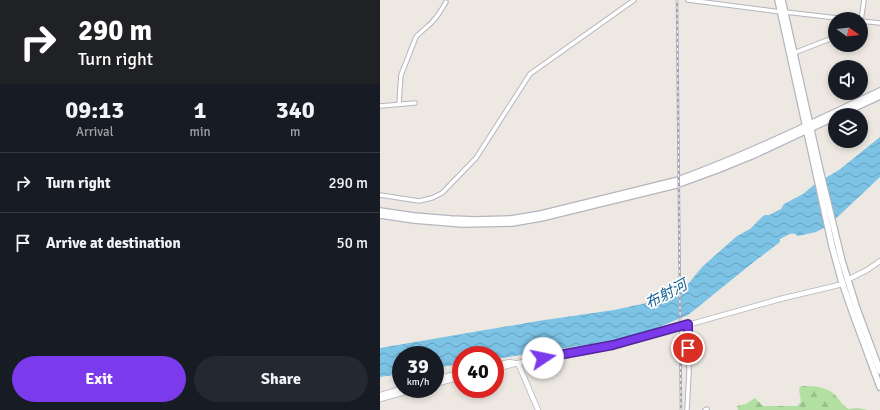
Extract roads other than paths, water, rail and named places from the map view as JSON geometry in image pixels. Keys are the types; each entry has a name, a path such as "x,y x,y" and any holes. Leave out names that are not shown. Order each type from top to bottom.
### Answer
{"main road":[{"path":"778,0 783,12 794,53 808,127"},
{"path":"782,0 783,12 832,235 857,326 880,387"},
{"path":"380,215 414,220 463,224 499,224 532,220 676,185 743,160 880,91"},
{"path":"854,108 880,96"},
{"path":"380,211 414,216 463,220 499,220 536,215 675,181 828,120"},
{"path":"845,282 880,371"}],"street":[{"path":"380,195 419,201 432,198 442,193 476,158 530,74 634,0"},
{"path":"688,0 828,17"},
{"path":"862,12 864,0"},
{"path":"399,104 402,75 416,37 441,12 446,2"},
{"path":"868,22 880,23"},
{"path":"794,53 828,40"},
{"path":"380,106 415,103"},
{"path":"504,367 613,345 845,282 880,261"},
{"path":"687,410 689,372 688,324"},
{"path":"504,363 509,362 518,363"},
{"path":"518,363 538,410"},
{"path":"380,395 392,391"},
{"path":"380,399 392,396"}],"water":[{"path":"880,137 880,177 828,226 816,232 798,236 796,234 792,234 780,239 780,242 688,315 654,329 618,339 504,358 504,346 452,346 452,365 444,367 444,346 392,346 392,375 380,377 380,348 538,321 614,310 665,299 683,290 702,267 737,236 750,229 762,217 781,209 784,204 803,194 815,184 839,170"}],"railway":[{"path":"677,0 681,410"}],"water label":[{"name":"布射河","path":"666,294"}]}
